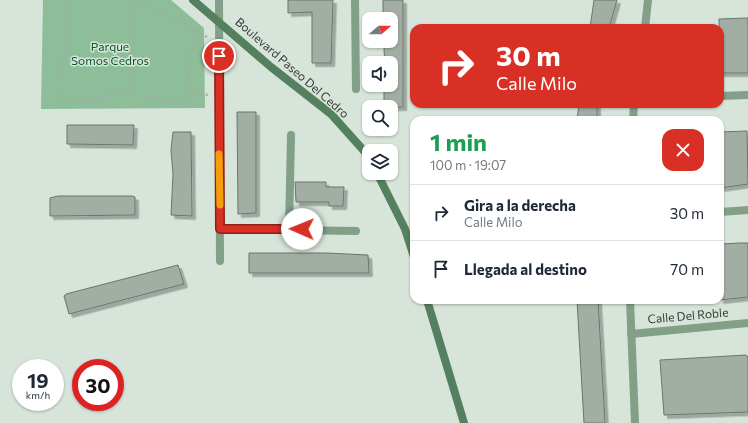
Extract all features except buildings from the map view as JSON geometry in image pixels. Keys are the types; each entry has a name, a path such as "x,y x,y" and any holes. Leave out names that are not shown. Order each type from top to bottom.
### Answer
{"street":[{"name":"Boulevard Paseo Del Cedro","path":"194,0 271,67 331,114 362,149"},
{"path":"219,0 220,261"},
{"path":"355,0 356,89"},
{"path":"645,24 648,0"},
{"path":"724,96 748,95"},
{"path":"289,229 291,135"},
{"path":"380,180 405,229 410,245"},
{"path":"724,212 748,210"},
{"path":"220,229 356,231"},
{"path":"428,304 464,423"},
{"path":"630,304 630,334 635,423"},
{"name":"Calle Del Roble","path":"630,334 748,323"}],"path":[{"path":"67,0 66,47 56,85 60,96 72,103 112,95 127,94 187,104 191,100 187,67 196,40 192,29 186,24 168,17 135,0"},
{"path":"127,94 130,68 130,0"},
{"path":"191,92 219,98"}],"green space":[{"name":"Parque Somos Cedros","path":"43,0 171,0 204,28 205,108 41,109"}],"slow traffic":[{"path":"219,154 220,205"}],"route":[{"path":"219,56 220,229 302,229"}]}
